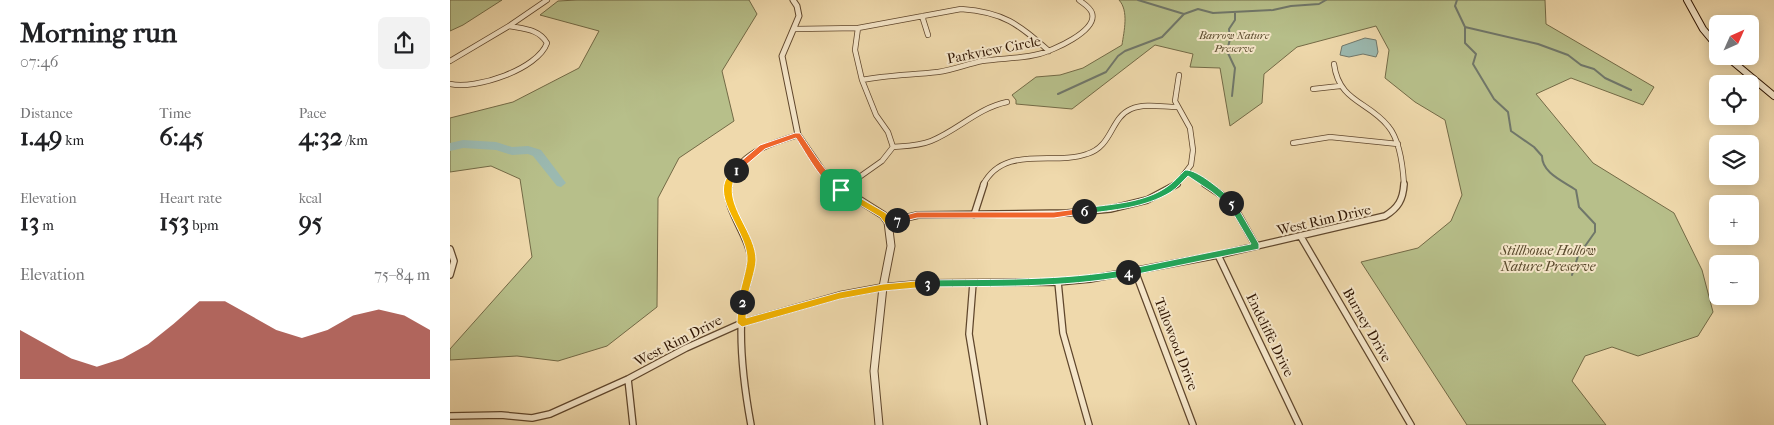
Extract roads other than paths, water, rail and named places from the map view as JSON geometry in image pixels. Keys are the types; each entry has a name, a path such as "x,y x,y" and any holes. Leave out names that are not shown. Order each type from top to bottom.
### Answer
{"main road":[{"path":"1687,0 1709,36"},
{"path":"1737,65 1774,96"}],"street":[{"path":"450,61 509,26 547,0"},
{"path":"793,0 799,11 795,29 782,56 798,135 829,180 841,190 877,211 888,222 891,246 883,287 874,371 879,425"},
{"name":"Parkview Circle","path":"862,80 887,75 940,72 982,61 1048,52 1080,35 1089,27 1092,13 1088,7 1078,0"},
{"path":"795,29 858,28 961,9 996,13 1017,23 1048,52"},
{"path":"922,16 928,34"},
{"path":"450,84 462,86 481,83 533,62 548,46 547,41 542,35 509,26"},
{"path":"858,28 855,50 862,80 876,115 888,132 893,147"},
{"path":"1313,89 1340,86 1336,79 1334,64"},
{"path":"888,222 917,215 1054,215 1123,206 1161,194 1180,181 1188,172 1193,155 1188,125 1174,99 1179,75"},
{"name":"West Rim Drive","path":"450,416 500,415 532,418 550,414 569,407 628,379 686,348 742,323 840,296 883,287 927,283 1058,282 1090,279 1218,255 1377,220 1392,212 1402,200 1404,194 1398,144 1389,126 1348,95 1340,86"},
{"path":"841,190 882,162 893,147 918,145 933,140 992,106 1007,102"},
{"path":"974,215 986,177 1000,167 1019,159 1069,157 1089,154 1105,144 1116,122 1126,112 1146,106 1177,107"},
{"path":"751,425 742,368 742,323 743,295 752,261 746,235 730,202 728,193 729,181 743,162 758,150 798,135"},
{"path":"1294,144 1330,137 1398,144"},
{"path":"1188,172 1226,198 1234,207 1256,246"},
{"name":"Burney Drive","path":"1301,237 1411,425"},
{"path":"450,249 454,261 450,275"},
{"name":"Endcliffe Drive","path":"1218,255 1299,425"},
{"name":"Tallowood Drive","path":"1135,271 1193,425"},
{"path":"1058,282 1063,333 1089,425"},
{"path":"973,283 969,334 984,425"},
{"path":"628,379 633,425"},
{"path":"529,425 532,418"}],"water":[{"path":"1365,38 1376,40 1378,52 1376,57 1363,54 1349,57 1340,55 1342,46"}],"waterway":[{"path":"1138,0 1184,14"},
{"path":"1184,14 1198,9 1213,13 1273,10 1291,6 1319,4 1326,0"},
{"path":"1457,0 1455,6 1465,27"},
{"path":"1232,96 1235,68 1227,51 1230,39 1229,29 1235,20 1235,13"},
{"path":"1058,94 1106,72 1118,56 1125,51 1162,37 1184,14"},
{"path":"1465,27 1538,44 1568,55 1581,65 1594,69 1605,78 1631,90"},
{"path":"1465,27 1465,43 1476,54 1473,64 1494,99 1508,112 1511,131 1534,147 1542,156 1545,167 1549,172 1576,190 1579,207 1595,224 1595,232 1578,256 1572,275"},
{"path":"450,147 463,144 496,146 512,151 528,150 537,153 561,183"}],"park label":[{"name":"Barrow Nature Preserve","path":"1234,41"},
{"name":"Stillhouse Hollow Nature Preserve","path":"1548,258"}]}
